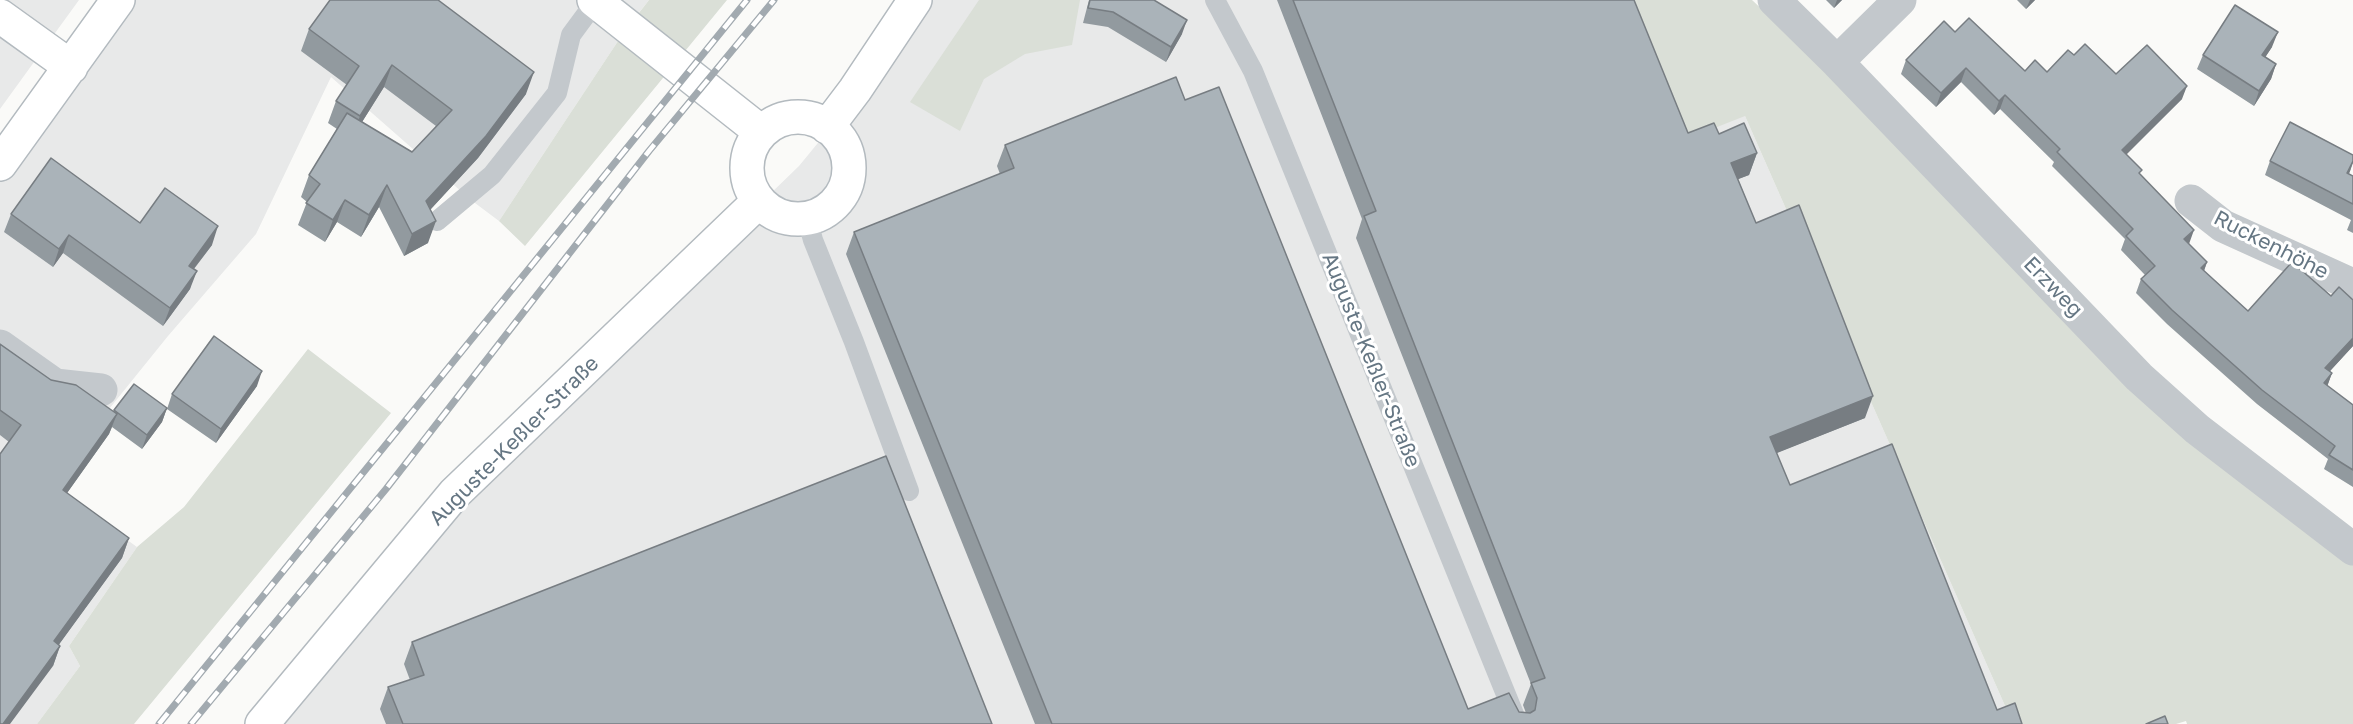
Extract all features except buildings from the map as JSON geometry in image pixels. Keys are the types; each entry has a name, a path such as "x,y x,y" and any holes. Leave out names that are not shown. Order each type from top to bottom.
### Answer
{"street":[{"path":"0,164 118,0"},
{"path":"827,127 855,90 915,0"},
{"name":"Erzweg","path":"1774,0 1837,62 2139,377 2197,429 2353,549"},
{"path":"1837,62 1900,0"},
{"path":"595,1 761,132"},
{"path":"0,16 71,67"},
{"path":"805,117 827,127 843,144 848,158 849,175 844,190 835,203 807,218 791,218 776,214 759,201 748,177 747,161 752,146 761,132 774,123 789,118 805,117"},
{"name":"Auguste-Keßler-Straße","path":"262,724 454,494 759,201"},
{"name":"Ruckenhöhe","path":"2191,201 2223,226 2353,285"},
{"path":"0,346 54,385 101,390"}],"lane":[{"name":"Auguste-Keßler-Straße","path":"1215,0 1253,70 1518,724"},
{"path":"437,221 492,175 557,93 571,35 595,1"},
{"path":"807,218 813,240 854,342 909,491"}],"shaded area":[{"path":"0,0 79,0 0,109"},
{"path":"123,0 585,0 624,32 499,221 471,200 331,77 256,234 168,336 105,414 8,454 137,547 69,646 80,666 37,724 0,724 0,174"},
{"path":"609,0 649,0 633,20"},
{"path":"649,0 727,0 525,246 499,221 624,32"},
{"path":"923,0 1623,0 1745,116 2013,724 275,724 459,495 799,166 872,77"},
{"path":"979,0 1080,0 1072,45 1025,54 984,79 960,131 910,102"},
{"path":"1623,0 1752,0 2353,565 2353,724 2187,724 2186,721 2176,724 2013,724 1745,116 1684,140"},
{"path":"308,349 391,413 134,724 37,724 80,666 69,646 137,547 184,507"}],"railway":[{"path":"159,724 747,0"},
{"path":"191,724 386,489 649,151 774,0"}]}
